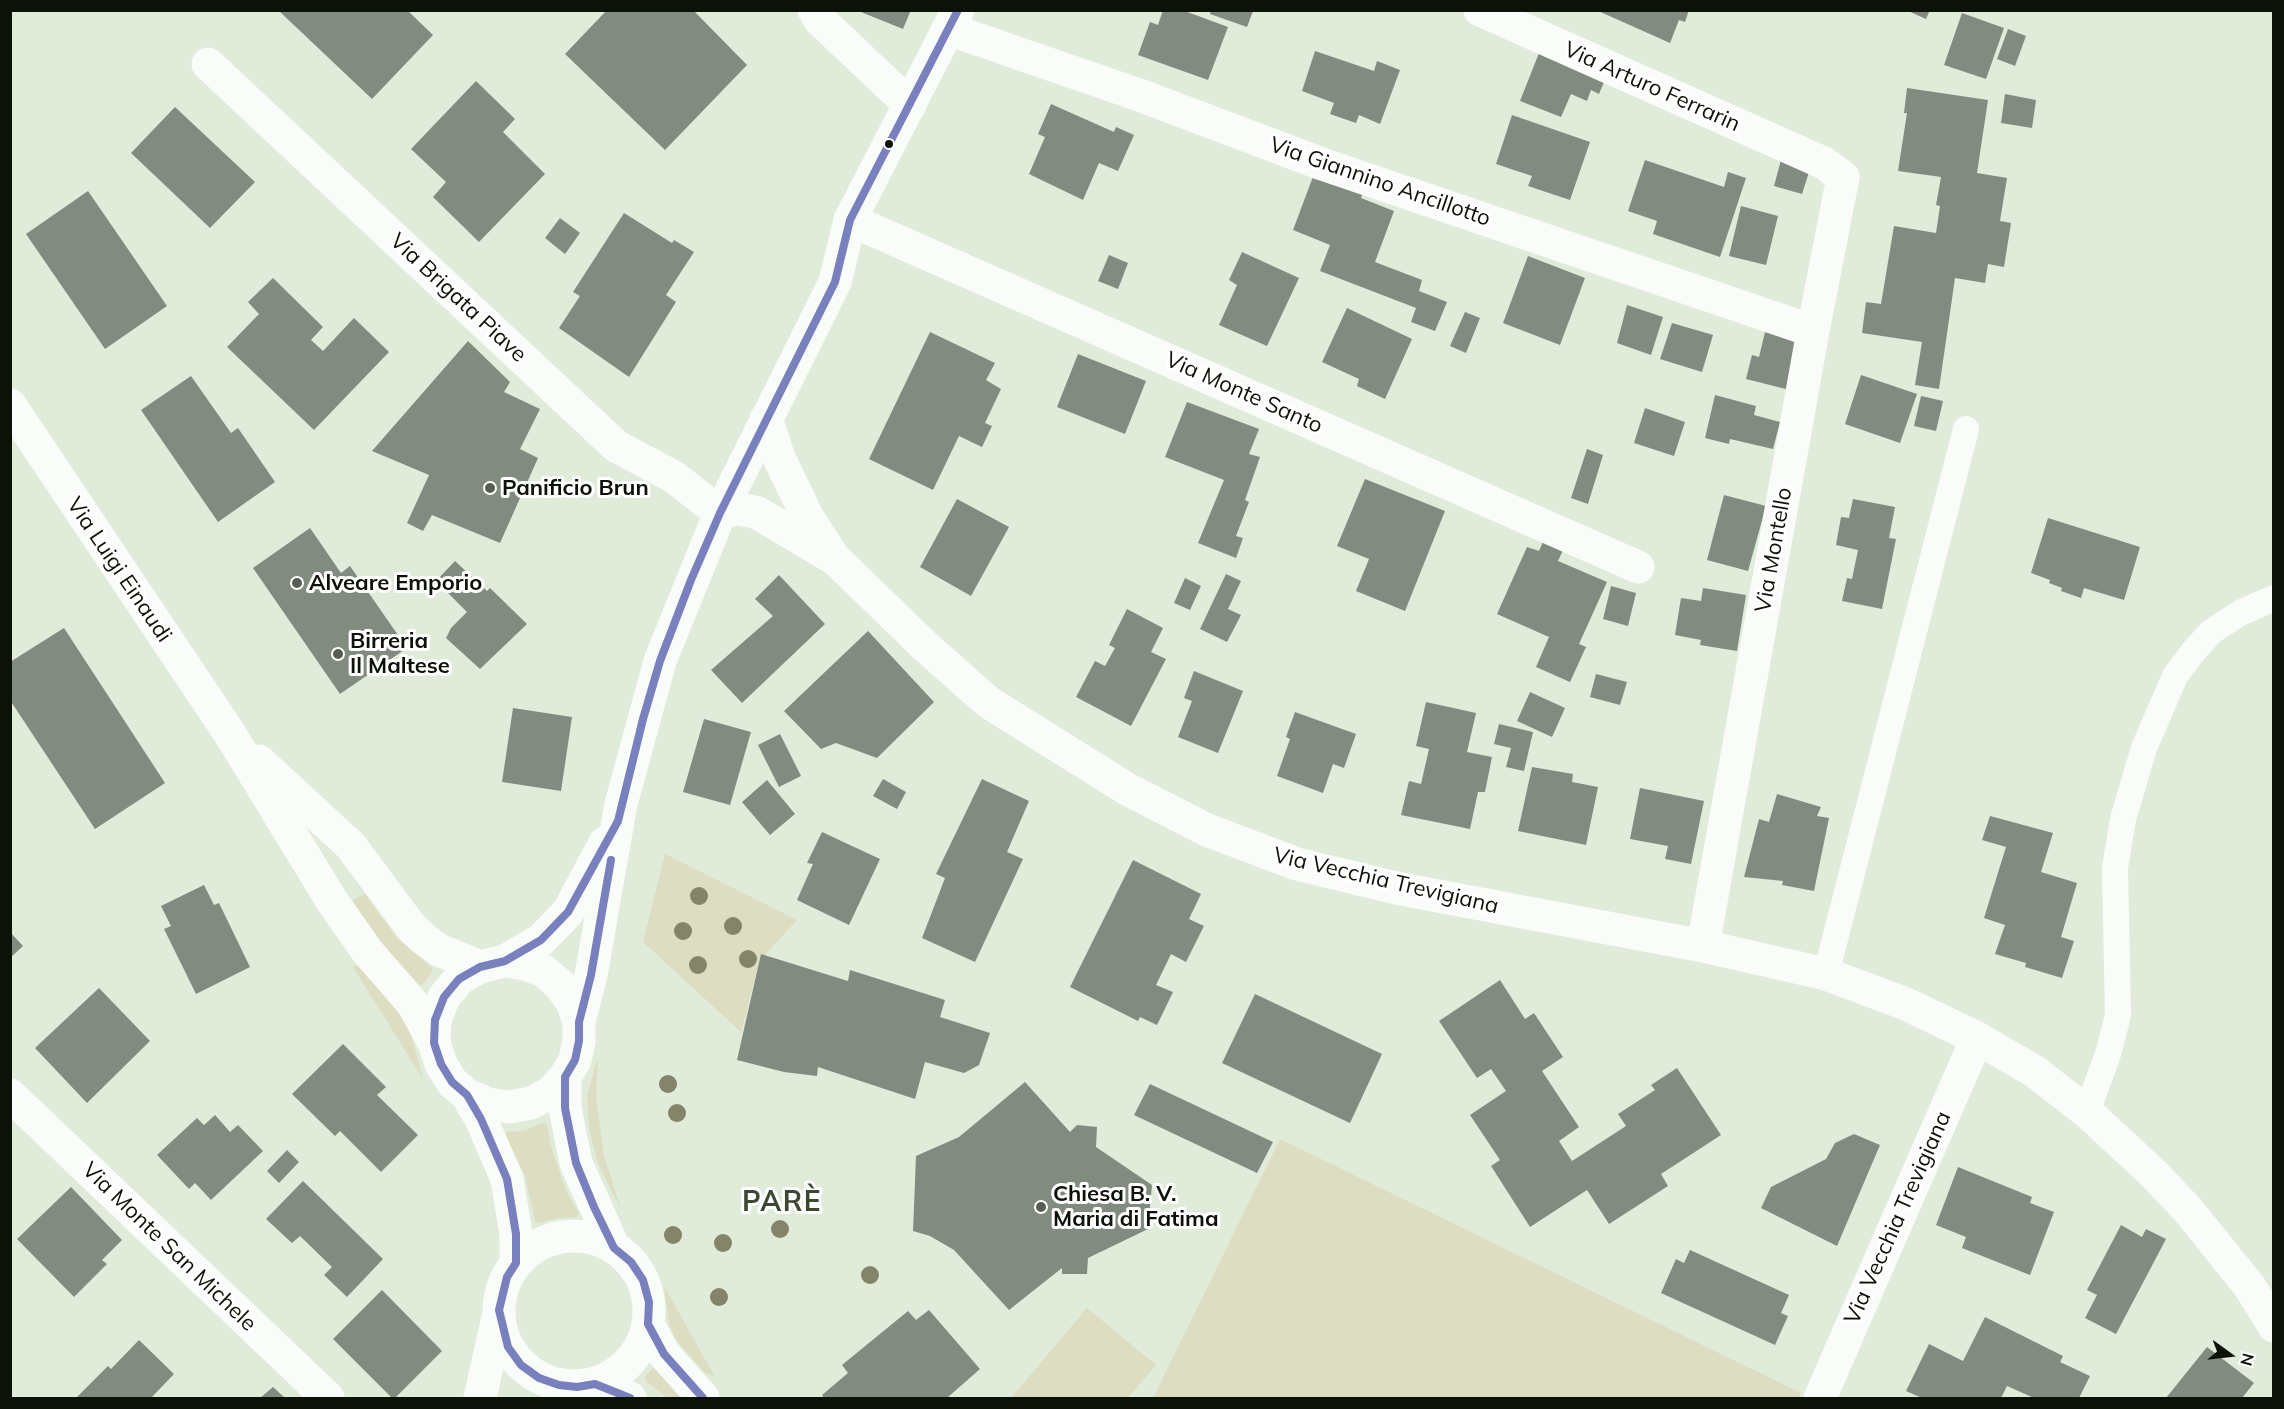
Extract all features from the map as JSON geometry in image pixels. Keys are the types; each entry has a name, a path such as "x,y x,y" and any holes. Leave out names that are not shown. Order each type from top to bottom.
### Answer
{"street":[{"path":"814,10 820,20 910,105"},
{"name":"Via Arturo Ferrarin","path":"1480,10 1824,163"},
{"path":"579,1022 591,975 618,821 660,661 720,513 835,282 850,220 953,20"},
{"name":"Via Giannino Ancillotto","path":"953,20 1142,96 1322,164 1813,331"},
{"name":"Via Brigata Piave","path":"208,64 616,446 674,477 720,513"},
{"name":"Via Montello","path":"1702,946 1813,331 1844,177 1824,163"},
{"name":"Via Monte Santo","path":"850,220 1638,567"},
{"name":"Via Luigi Einaudi","path":"10,405 230,734 332,901 367,951 413,1004 452,1082 467,1095 498,1106 509,1107 531,1103 550,1092 566,1077 579,1041 579,1022 572,1002 560,985 544,971 525,964 492,964 439,950 418,933 351,846 230,734"},
{"name":"Via Vecchia Trevigiana","path":"766,419 780,460 803,508 835,559"},
{"name":"Via Vecchia Trevigiana","path":"720,513 737,509 756,512 835,559 925,646 988,702 1127,789 1208,830 1297,864 1396,888 1702,946 1826,974 1906,1004 1977,1038 2034,1071 2086,1112 2154,1174 2188,1210 2250,1287 2274,1326"},
{"path":"492,964 541,940 568,912 618,821"},
{"name":"Via Luigi Einaudi","path":"434,1043 435,1020 444,997 459,979 492,964"},
{"name":"Via Vecchia Trevigiana","path":"1820,1398 1977,1038"},
{"name":"Via Luigi Einaudi","path":"566,1077 565,1108 576,1163 614,1248"},
{"name":"Via Monte San Michele","path":"10,1095 328,1398"},
{"name":"Via Luigi Einaudi","path":"467,1095 481,1119 507,1179 516,1234 516,1263"},
{"name":"Via Luigi Einaudi","path":"573,1236 595,1239 614,1248 631,1262 643,1280 649,1302 648,1324 641,1345 629,1363 613,1376 595,1384 548,1392 539,1378 521,1365 508,1347 499,1310 507,1277 516,1263 533,1249 552,1240 573,1236"},
{"path":"480,1398 499,1310"},
{"name":"Via Luigi Einaudi","path":"648,1324 664,1354 703,1398"},
{"name":"Via Luigi Einaudi","path":"595,1384 630,1398"}],"lane":[{"path":"1826,974 1966,429"},
{"path":"2086,1112 2109,1051 2118,1016 2115,868 2123,819 2144,748 2175,676 2193,652 2211,632 2240,614 2274,598"}],"green space":[{"path":"665,854 797,920 764,956 761,955 741,1032 643,942"},
{"path":"365,894 396,937 432,968 423,985 420,985 386,949 352,901"},
{"path":"357,965 393,1004 410,1031 423,1079 353,967"},
{"path":"598,1057 596,1098 604,1156 621,1209 598,1164 589,1128 587,1096"},
{"path":"543,1123 547,1125 551,1146 566,1191 579,1213 577,1217 558,1218 538,1223 535,1221 525,1175 505,1136 506,1132 524,1131"},
{"path":"1280,1139 1801,1393 1799,1398 1153,1398"},
{"path":"664,1286 715,1377 704,1372 676,1340 669,1324"},
{"path":"1087,1308 1156,1365 1128,1398 1011,1398"},
{"path":"653,1368 658,1369 686,1398 667,1398 646,1381 645,1376"}],"building":[{"path":"278,10 407,10 433,35 372,99"},
{"path":"607,10 693,10 747,65 665,150 565,54"},
{"path":"856,10 911,10 903,29"},
{"path":"1163,10 1182,10 1228,27 1208,80 1138,55 1150,22 1158,25"},
{"path":"1211,10 1253,11 1247,27 1210,14"},
{"path":"1596,10 1689,10 1685,22 1679,20 1670,43"},
{"path":"1906,10 1930,10 1926,19"},
{"path":"1962,13 2004,28 1986,79 1944,65"},
{"path":"2008,29 2026,36 2015,66 1997,59"},
{"path":"1315,51 1374,71 1377,61 1400,70 1380,124 1359,115 1356,123 1330,114 1334,103 1302,91"},
{"path":"1539,53 1609,70 1599,94 1591,90 1587,101 1571,94 1561,117 1520,101"},
{"path":"476,81 515,119 503,132 545,174 479,242 433,197 446,182 411,149"},
{"path":"1907,88 1988,100 1977,173 2007,178 2000,221 2011,223 2004,267 1988,264 1985,283 1955,278 1939,389 1915,385 1922,342 1862,333 1866,302 1881,304 1894,226 1936,233 1940,206 1936,205 1941,177 1898,171 1907,113 1904,113"},
{"path":"2005,94 2036,100 2032,128 2001,123"},
{"path":"1051,104 1114,132 1116,127 1134,135 1118,171 1099,163 1083,200 1029,174 1045,137 1038,134"},
{"path":"175,107 255,182 210,228 131,153"},
{"path":"1512,115 1590,142 1570,200 1528,186 1532,176 1496,164"},
{"path":"1645,160 1724,187 1728,172 1746,178 1720,257 1653,234 1657,221 1628,211"},
{"path":"1781,160 1810,169 1802,194 1774,186"},
{"path":"1314,174 1363,193 1361,198 1394,211 1375,262 1422,280 1419,291 1447,302 1435,331 1411,322 1416,308 1320,271 1330,245 1293,230"},
{"path":"88,191 167,306 105,349 26,234"},
{"path":"1741,206 1778,216 1766,265 1729,256"},
{"path":"624,213 672,243 674,240 694,252 666,295 676,302 629,377 559,328 580,296 573,292"},
{"path":"560,218 580,233 565,254 545,238"},
{"path":"1242,252 1299,278 1267,346 1219,325 1237,285 1229,280"},
{"path":"1109,255 1128,263 1118,289 1098,281"},
{"path":"1528,256 1585,278 1560,345 1503,323"},
{"path":"273,278 323,327 311,340 323,351 354,318 389,352 314,430 227,347 259,314 248,302"},
{"path":"1627,305 1663,317 1651,355 1617,343"},
{"path":"1347,308 1412,339 1385,399 1357,386 1359,379 1322,362"},
{"path":"1465,312 1480,318 1466,353 1450,346"},
{"path":"1672,323 1713,335 1702,372 1660,359"},
{"path":"930,332 995,363 986,380 1001,389 985,423 992,426 982,447 959,436 933,490 869,459"},
{"path":"1765,332 1807,342 1794,391 1746,379 1752,355 1759,357"},
{"path":"468,341 510,382 504,392 540,409 520,449 538,458 500,543 432,515 423,531 407,523 429,475 372,451"},
{"path":"1078,354 1146,381 1125,434 1057,407"},
{"path":"1861,375 1917,394 1900,443 1845,424"},
{"path":"191,376 231,433 238,428 275,482 218,522 141,410"},
{"path":"1715,395 1756,406 1754,415 1780,422 1773,449 1730,439 1729,444 1705,438"},
{"path":"1921,396 1943,401 1936,431 1914,426"},
{"path":"1187,402 1259,429 1249,454 1260,457 1245,500 1249,502 1236,536 1243,538 1236,558 1198,543 1224,480 1165,457"},
{"path":"1645,408 1685,422 1674,456 1634,443"},
{"path":"1587,449 1603,455 1588,504 1571,498"},
{"path":"1365,479 1445,511 1405,611 1356,591 1369,559 1337,546"},
{"path":"1724,495 1766,506 1748,571 1707,560"},
{"path":"957,499 1009,527 971,596 920,567"},
{"path":"1853,499 1895,507 1889,538 1896,539 1882,609 1842,601 1847,578 1852,579 1858,550 1836,545 1841,517 1849,518"},
{"path":"2048,518 2140,547 2124,600 2084,588 2081,598 2061,591 2062,588 2049,583 2050,580 2031,573"},
{"path":"310,528 341,573 350,566 407,648 340,694 253,568"},
{"path":"1545,537 1565,546 1558,561 1607,582 1579,644 1586,647 1570,682 1536,667 1549,637 1497,614 1527,547 1539,551"},
{"path":"455,561 487,591 490,588 527,624 480,669 446,638 451,628 467,612 436,581"},
{"path":"1226,574 1241,581 1228,609 1241,615 1227,642 1200,629"},
{"path":"779,575 825,624 742,703 711,670 773,616 755,599"},
{"path":"1185,578 1201,586 1190,610 1174,603"},
{"path":"1611,586 1636,593 1628,626 1603,619"},
{"path":"1703,588 1746,595 1737,651 1700,645 1701,640 1675,635 1681,598 1701,601"},
{"path":"1127,609 1163,628 1151,652 1166,659 1131,726 1076,697 1095,661 1105,666 1115,648 1109,645"},
{"path":"64,628 165,783 95,829 10,700 10,662"},
{"path":"868,631 934,702 877,758 836,743 821,749 784,711"},
{"path":"1194,671 1243,691 1218,753 1178,737 1192,701 1184,698"},
{"path":"1596,674 1627,682 1620,705 1590,697"},
{"path":"1530,692 1565,708 1552,737 1517,721"},
{"path":"1426,702 1476,713 1467,752 1492,757 1485,792 1478,792 1470,829 1401,815 1409,781 1421,784 1429,749 1416,746"},
{"path":"513,708 572,717 561,791 502,782"},
{"path":"1295,712 1356,734 1344,768 1333,764 1323,793 1277,776 1290,739 1286,737"},
{"path":"704,719 751,732 730,805 683,792"},
{"path":"1499,724 1533,732 1524,771 1506,767 1511,748 1494,744"},
{"path":"780,734 801,776 779,787 758,745"},
{"path":"1532,767 1573,774 1572,782 1598,787 1586,845 1518,831"},
{"path":"883,779 906,792 897,809 873,796"},
{"path":"982,779 1029,801 1007,852 1023,859 975,962 922,938 945,878 936,874"},
{"path":"767,780 795,814 770,835 742,802"},
{"path":"1640,788 1704,801 1691,864 1665,859 1668,846 1630,839"},
{"path":"1777,794 1821,807 1817,816 1829,818 1814,891 1782,885 1783,881 1744,877 1759,819 1769,822"},
{"path":"1990,816 2053,833 2041,872 2077,883 2061,937 2074,941 2062,978 2025,967 2026,963 1995,954 2005,925 1984,918 2006,847 1982,840"},
{"path":"822,832 880,859 849,925 797,900 813,864 807,863"},
{"path":"1133,860 1201,894 1189,919 1204,926 1186,962 1171,954 1156,985 1173,992 1157,1025 1140,1017 1138,1021 1070,987"},
{"path":"204,885 214,905 219,903 250,967 196,994 164,929 171,926 161,906"},
{"path":"10,932 23,946 10,958"},
{"path":"761,954 848,981 850,970 945,1000 940,1017 990,1033 979,1065 964,1073 925,1062 915,1099 818,1067 817,1076 784,1072 737,1060"},
{"path":"1500,980 1525,1019 1534,1013 1563,1057 1542,1071 1579,1127 1559,1141 1572,1161 1626,1126 1618,1114 1655,1090 1651,1085 1677,1068 1721,1135 1661,1174 1668,1186 1609,1224 1587,1190 1530,1227 1491,1166 1500,1160 1470,1115 1506,1091 1491,1069 1477,1078 1439,1021"},
{"path":"99,988 150,1041 87,1103 35,1048"},
{"path":"1255,994 1382,1054 1350,1123 1222,1063"},
{"path":"343,1044 386,1087 377,1095 418,1135 381,1172 340,1131 335,1136 292,1094"},
{"name":"Chiesa B. V. Maria di Fatima","path":"1025,1082 1070,1132 1077,1125 1097,1127 1096,1147 1152,1185 1148,1229 1088,1258 1087,1274 1062,1274 1062,1268 1009,1310 954,1250 930,1236 913,1231 916,1156 959,1137"},
{"path":"1150,1084 1273,1142 1257,1173 1134,1115"},
{"path":"215,1115 230,1132 238,1125 263,1151 211,1200 195,1183 189,1189 157,1155 197,1118 204,1125"},
{"path":"1854,1134 1880,1145 1837,1246 1761,1208 1771,1187 1826,1159 1835,1143"},
{"path":"287,1150 299,1162 279,1183 267,1171"},
{"path":"1958,1167 2032,1197 2030,1203 2054,1212 2030,1275 1962,1248 1966,1237 1936,1225"},
{"path":"303,1181 383,1259 347,1297 324,1275 332,1267 300,1236 292,1243 266,1219"},
{"path":"71,1187 122,1240 102,1260 107,1264 74,1297 17,1239"},
{"path":"2121,1225 2142,1237 2146,1229 2166,1239 2116,1334 2085,1318 2097,1295 2087,1290"},
{"path":"1690,1250 1789,1295 1781,1313 1788,1316 1775,1345 1661,1293 1676,1259 1684,1263"},
{"path":"382,1290 442,1351 395,1398 392,1398 333,1339"},
{"path":"929,1310 980,1369 947,1398 824,1398 822,1395 848,1373 842,1365 908,1311 916,1320"},
{"path":"1985,1317 2063,1356 2060,1362 2090,1376 2079,1398 2034,1398 2007,1386 2001,1398 1922,1398 1906,1391 1929,1344 1963,1361"},
{"path":"139,1340 174,1374 151,1398 76,1398 108,1366 111,1369"},
{"path":"2207,1347 2254,1383 2242,1398 2166,1398"},
{"path":"273,1387 285,1398 260,1398"}],"transit line":[{"path":"630,1398 595,1384 577,1387 559,1385 539,1378 521,1365 508,1347 499,1310 507,1277 516,1263 516,1234 507,1179 481,1119 467,1095 452,1082 441,1064 434,1043 435,1020 444,997 459,979 480,967 505,961 541,940 568,912 618,821 660,661 691,580 720,513 835,282 850,220 958,10"},
{"path":"611,860 591,975 579,1022 579,1041 575,1060 565,1077 565,1108 576,1163 594,1207 614,1248 631,1262 643,1280 649,1302 648,1324 664,1354 703,1398"}],"place":[{"name":"Panificio Brun","path":"490,488"},
{"name":"Alveare Emporio","path":"297,583"},
{"name":"Birreria Il Maltese","path":"338,654"},
{"name":"Chiesa B. V. Maria di Fatima","path":"1041,1207"}],"district":[{"name":"PARÈ","path":"782,1203"}]}
